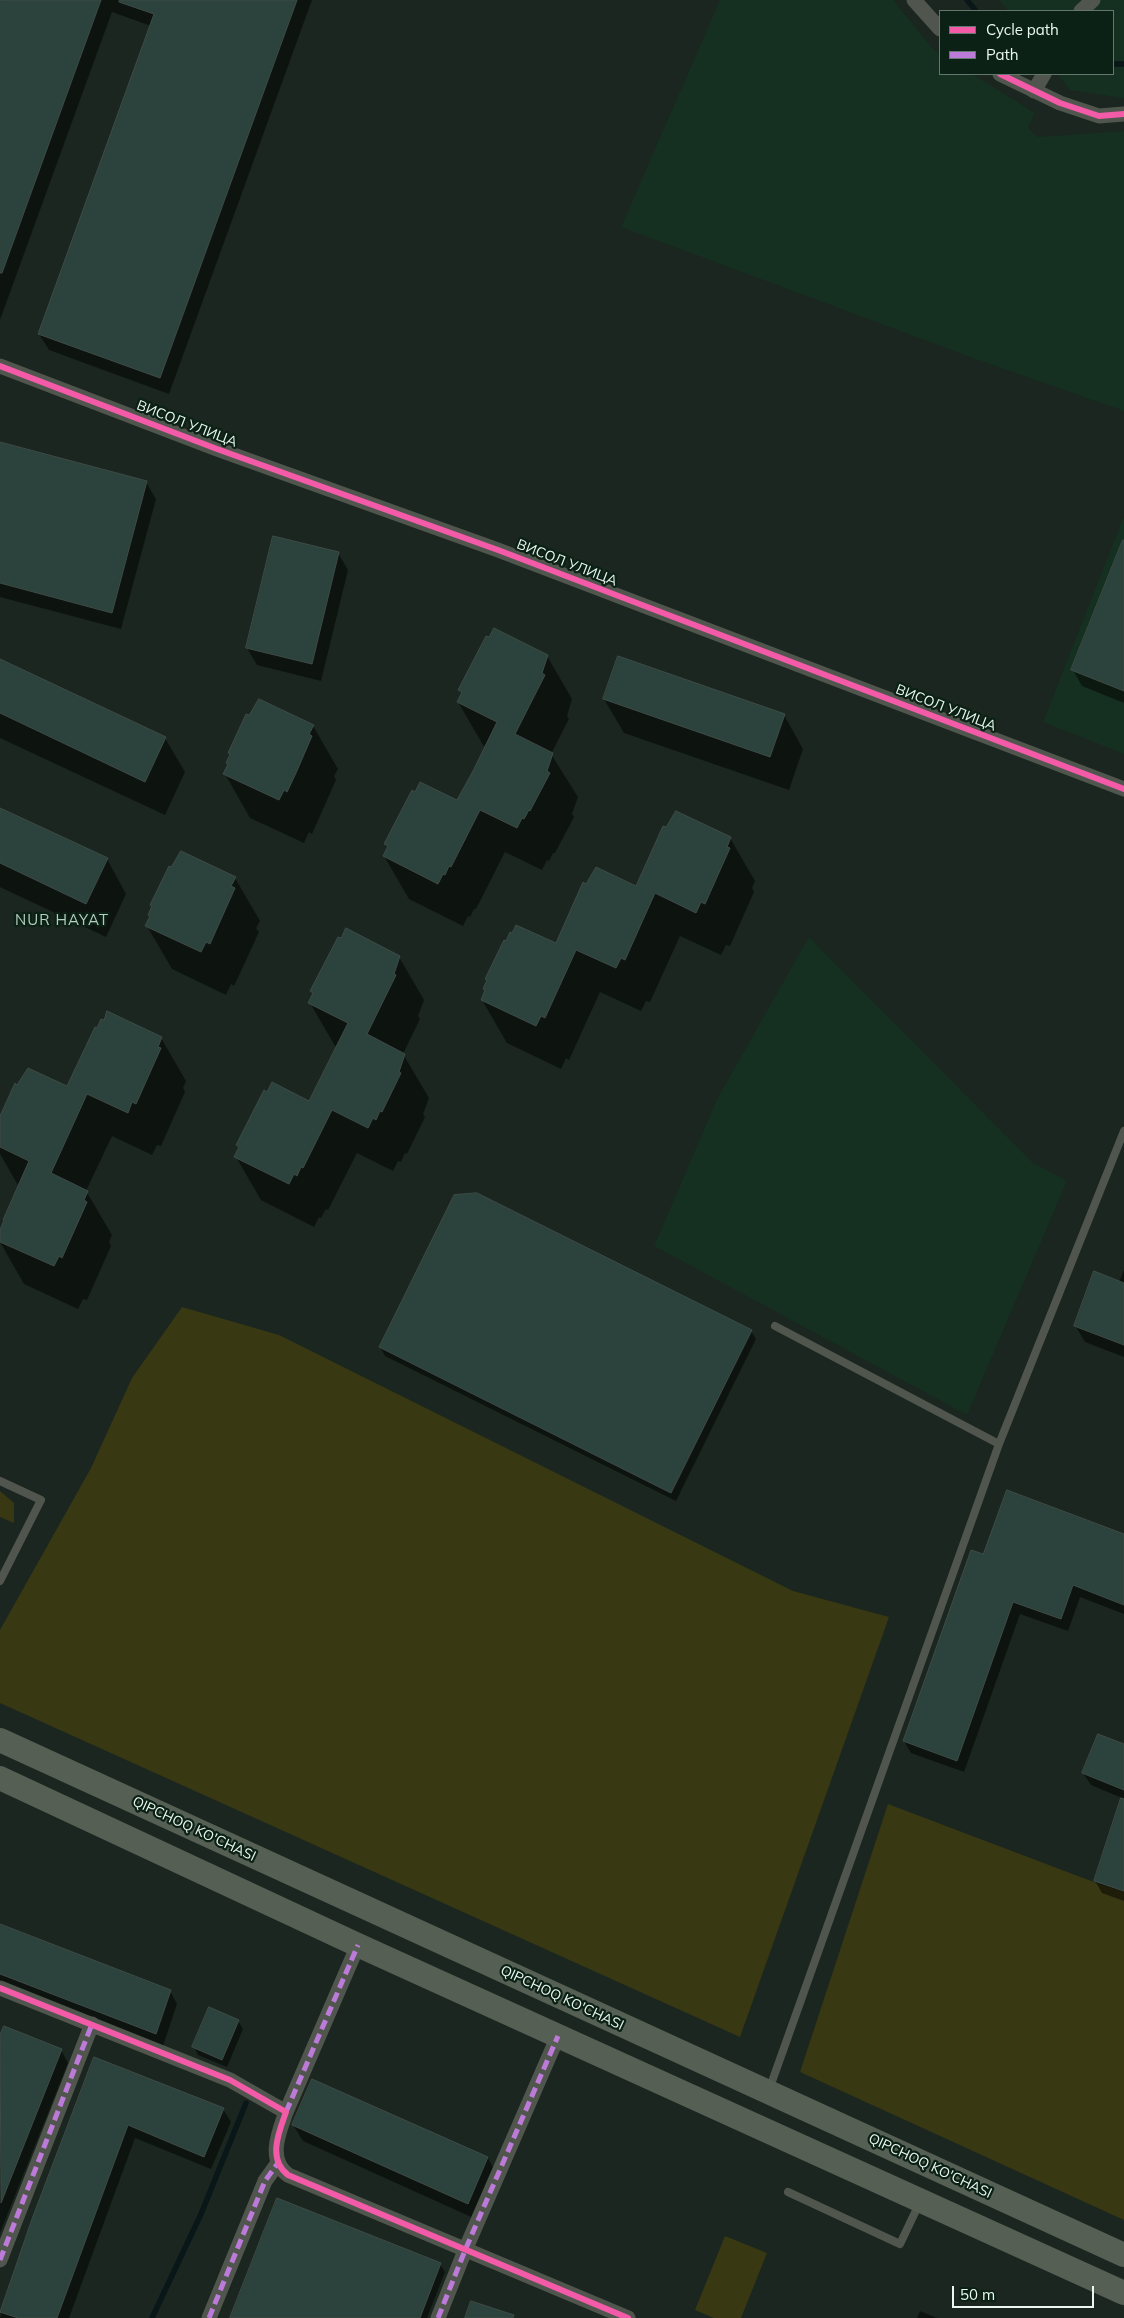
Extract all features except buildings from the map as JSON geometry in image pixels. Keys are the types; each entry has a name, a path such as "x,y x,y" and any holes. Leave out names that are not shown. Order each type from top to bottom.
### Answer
{"main road":[{"name":"QIPCHOQ KO'CHASI","path":"0,1740 1124,2255"},
{"path":"0,1778 300,1919 1124,2293"},
{"path":"300,1919 312,1916 320,1908 318,1890 314,1884"}],"street":[{"path":"914,0 939,28"},
{"path":"1082,10 1093,0"},
{"path":"1002,75 1060,103 1099,116 1124,114"},
{"path":"1034,91 1043,75"},
{"name":"ВИСОЛ УЛИЦА","path":"0,366 217,448 498,550 1124,790"},
{"path":"358,1945 286,2112 276,2149 278,2163 288,2175 466,2248 628,2318"},
{"path":"0,1988 245,2088 286,2112"},
{"path":"0,2260 92,2024"},
{"path":"438,2318 466,2248 558,2036"},
{"path":"209,2318 265,2181 278,2163"}],"lane":[{"path":"768,2092 999,1444 1124,1132"},
{"path":"775,1326 999,1444"},
{"path":"0,1481 41,1500 0,1581"},
{"path":"788,2192 900,2244 920,2200"}],"shaded area":[{"path":"720,0 893,0 933,49 939,53 939,75 974,75 1035,113 1028,128 1038,137 1124,131 1124,411 970,357 621,227"},
{"path":"999,0 1124,0 1124,98 1070,90 1058,75 1114,75 1114,10 1007,10"},
{"path":"1124,516 1124,754 1043,722"},
{"path":"809,937 1032,1162 1067,1181 967,1415 654,1246 717,1099"},
{"path":"182,1307 279,1335 793,1591 889,1617 740,2037 0,1703 0,1630 91,1468 132,1378"},
{"path":"0,1491 14,1503 14,1523 0,1517"},
{"path":"888,1804 1099,1884 1123,1891 1124,1888 1124,2220 800,2072"},
{"path":"725,2236 767,2253 741,2318 714,2318 695,2310"}],"waterway":[{"path":"967,0 975,10"},
{"path":"1114,64 1124,64"},
{"path":"152,2318 201,2214 246,2103"}],"marked path":[{"path":"286,2112 358,1945"},
{"path":"0,2260 92,2024"},
{"path":"438,2318 466,2248 558,2036"},
{"path":"209,2318 265,2181 278,2163"}],"cycle path":[{"path":"1002,75 1060,103 1099,116 1124,114"},
{"path":"0,366 217,449 498,550 1124,789"},
{"path":"0,1988 230,2080 286,2112 276,2145 276,2153 282,2169 288,2175 628,2318"}],"district":[{"name":"NUR HAYAT","path":"62,920"}]}
